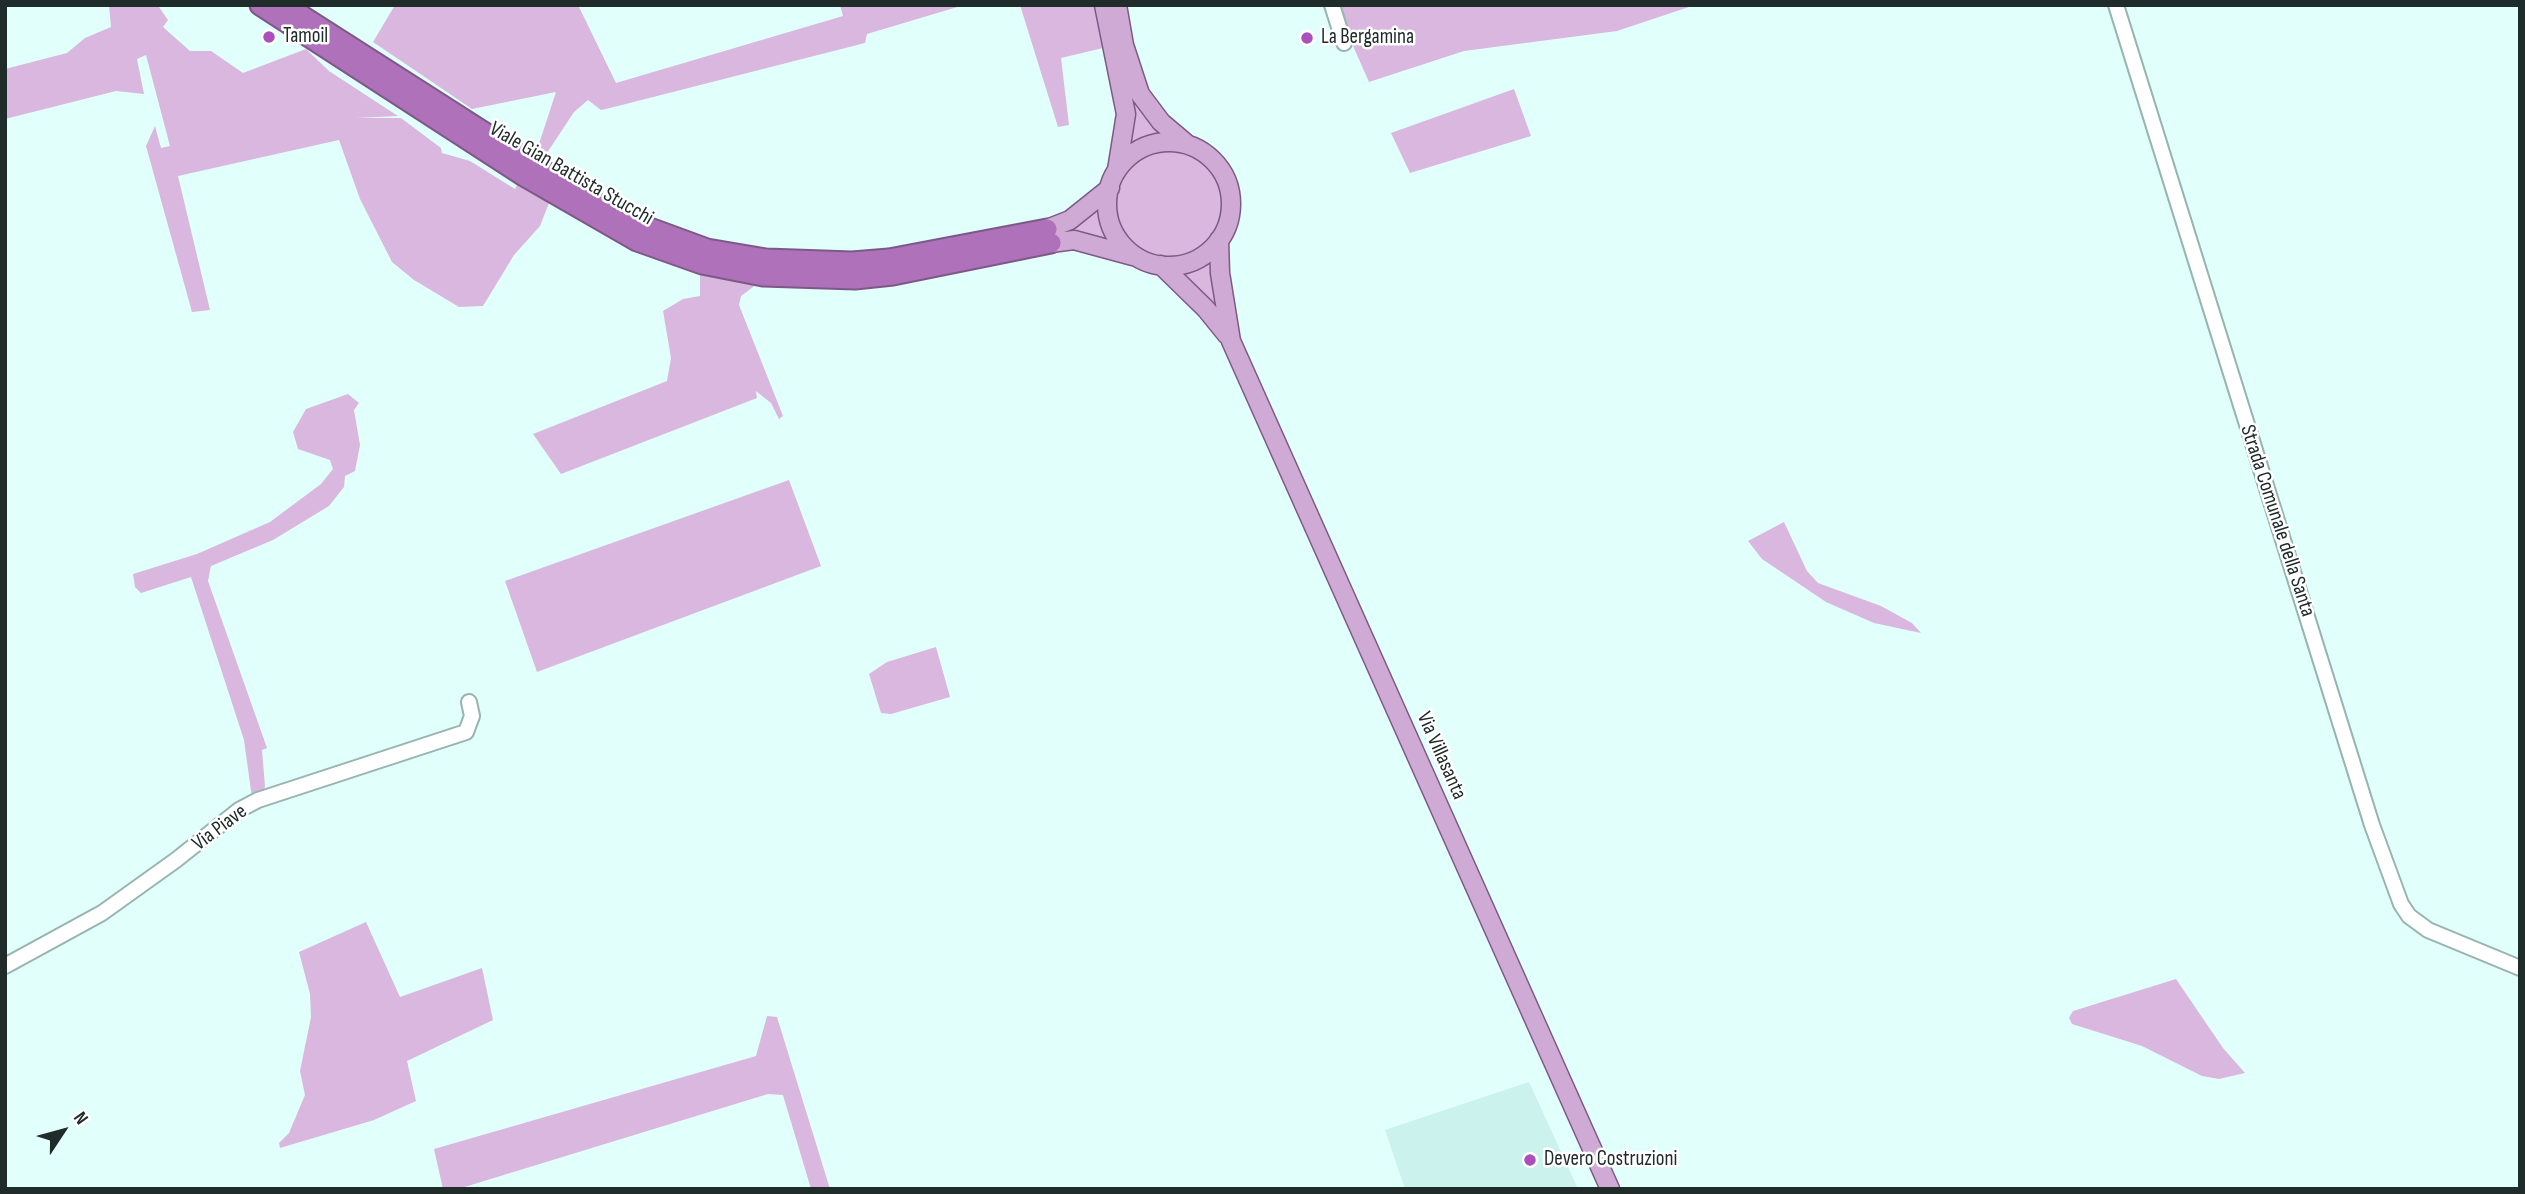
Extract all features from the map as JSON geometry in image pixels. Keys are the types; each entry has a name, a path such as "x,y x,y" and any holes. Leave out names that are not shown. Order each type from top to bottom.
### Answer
{"highway":[{"name":"Viale Gian Battista Stucchi","path":"260,5 524,176 637,242 702,264 763,276 855,279 893,275 1049,236"},
{"name":"Viale Gian Battista Stucchi","path":"285,5 590,200 647,227 707,249 766,259 852,262 1049,236"}],"main road":[{"path":"1104,5 1126,114 1108,205 1112,228 1122,244 1140,259 1161,265 1190,262 1209,251 1219,240 1230,215 1228,187 1211,159 1161,122 1140,94 1124,45 1117,5"},
{"path":"1113,180 1135,153 1152,145 1171,143 1191,146"},
{"name":"Viale Gian Battista Stucchi","path":"1049,236 1113,180"},
{"name":"Viale Gian Battista Stucchi","path":"1049,236 1074,240 1140,259"},
{"path":"1219,240 1220,273 1231,341"},
{"path":"1161,265 1206,309 1231,341"},
{"name":"Via Villasanta","path":"1231,341 1610,1189"}],"street":[{"path":"1332,5 1344,43"},
{"name":"Strada Comunale della Santa","path":"2116,5 2372,825 2401,904 2409,916 2428,930 2520,968"},
{"name":"Via Piave","path":"5,967 102,913 176,860 239,810 258,800 466,732 472,716 469,702"}],"shaded area":[{"path":"109,5 159,7 168,20 163,27 190,51 211,51 243,73 306,49 329,71 398,116 356,118 401,118 441,148 442,153 470,161 515,189 517,185 549,203 540,226 514,255 483,306 459,307 414,280 392,262 360,199 339,140 178,176 210,310 192,312 146,146 155,126 161,148 170,146 146,55 137,59 144,94 116,91 5,119 5,69 67,53 85,38 111,27"},
{"path":"395,5 578,5 616,83 843,16 840,5 964,5 867,34 865,43 606,109 601,110 588,100 574,112 543,159 537,150 556,92 472,109 373,42"},
{"path":"1020,5 1095,5 1103,48 1061,58 1069,125 1058,127"},
{"path":"1335,5 1695,5 1617,31 1464,51 1369,82"},
{"path":"1514,89 1531,136 1410,173 1391,133"},
{"path":"1137,101 1162,132 1161,135 1129,147 1132,103"},
{"path":"1169,148 1190,152 1208,164 1220,182 1224,203 1220,224 1208,242 1190,254 1169,258 1148,254 1130,242 1118,224 1114,203 1118,182 1130,164 1148,152"},
{"path":"1099,208 1109,240 1052,236"},
{"path":"1214,256 1216,311 1175,273 1202,265"},
{"path":"700,275 757,284 741,296 739,305 783,416 779,419 771,403 756,391 757,398 561,474 533,434 667,381 671,358 663,311 683,299 700,296"},
{"path":"348,394 359,403 354,410 360,445 355,471 345,476 344,487 329,506 273,540 211,566 208,581 267,748 262,750 265,786 263,794 252,798 244,740 191,577 141,593 135,587 133,574 197,554 270,522 321,484 333,469 330,460 298,449 293,432 306,409"},
{"path":"789,480 821,566 537,672 505,581"},
{"path":"1784,522 1807,571 1818,583 1881,606 1912,623 1921,633 1874,623 1826,602 1762,559 1748,541"},
{"path":"936,647 950,697 891,714 881,713 869,674 887,662"},
{"path":"366,922 400,997 482,968 493,1020 407,1061 416,1101 374,1120 280,1148 279,1143 289,1133 305,1095 300,1071 311,1017 310,994 299,952"},
{"path":"2176,979 2223,1048 2245,1073 2219,1079 2202,1076 2142,1046 2072,1024 2069,1018 2073,1011"},
{"path":"767,1016 777,1017 830,1189 811,1189 783,1095 768,1094 458,1189 443,1189 434,1149 756,1056"},
{"path":"1529,1082 1578,1189 1405,1189 1385,1130"}],"place":[{"name":"Tamoil","path":"269,37"},
{"name":"La Bergamina","path":"1307,38"},
{"name":"Devero Costruzioni","path":"1530,1160"}]}
